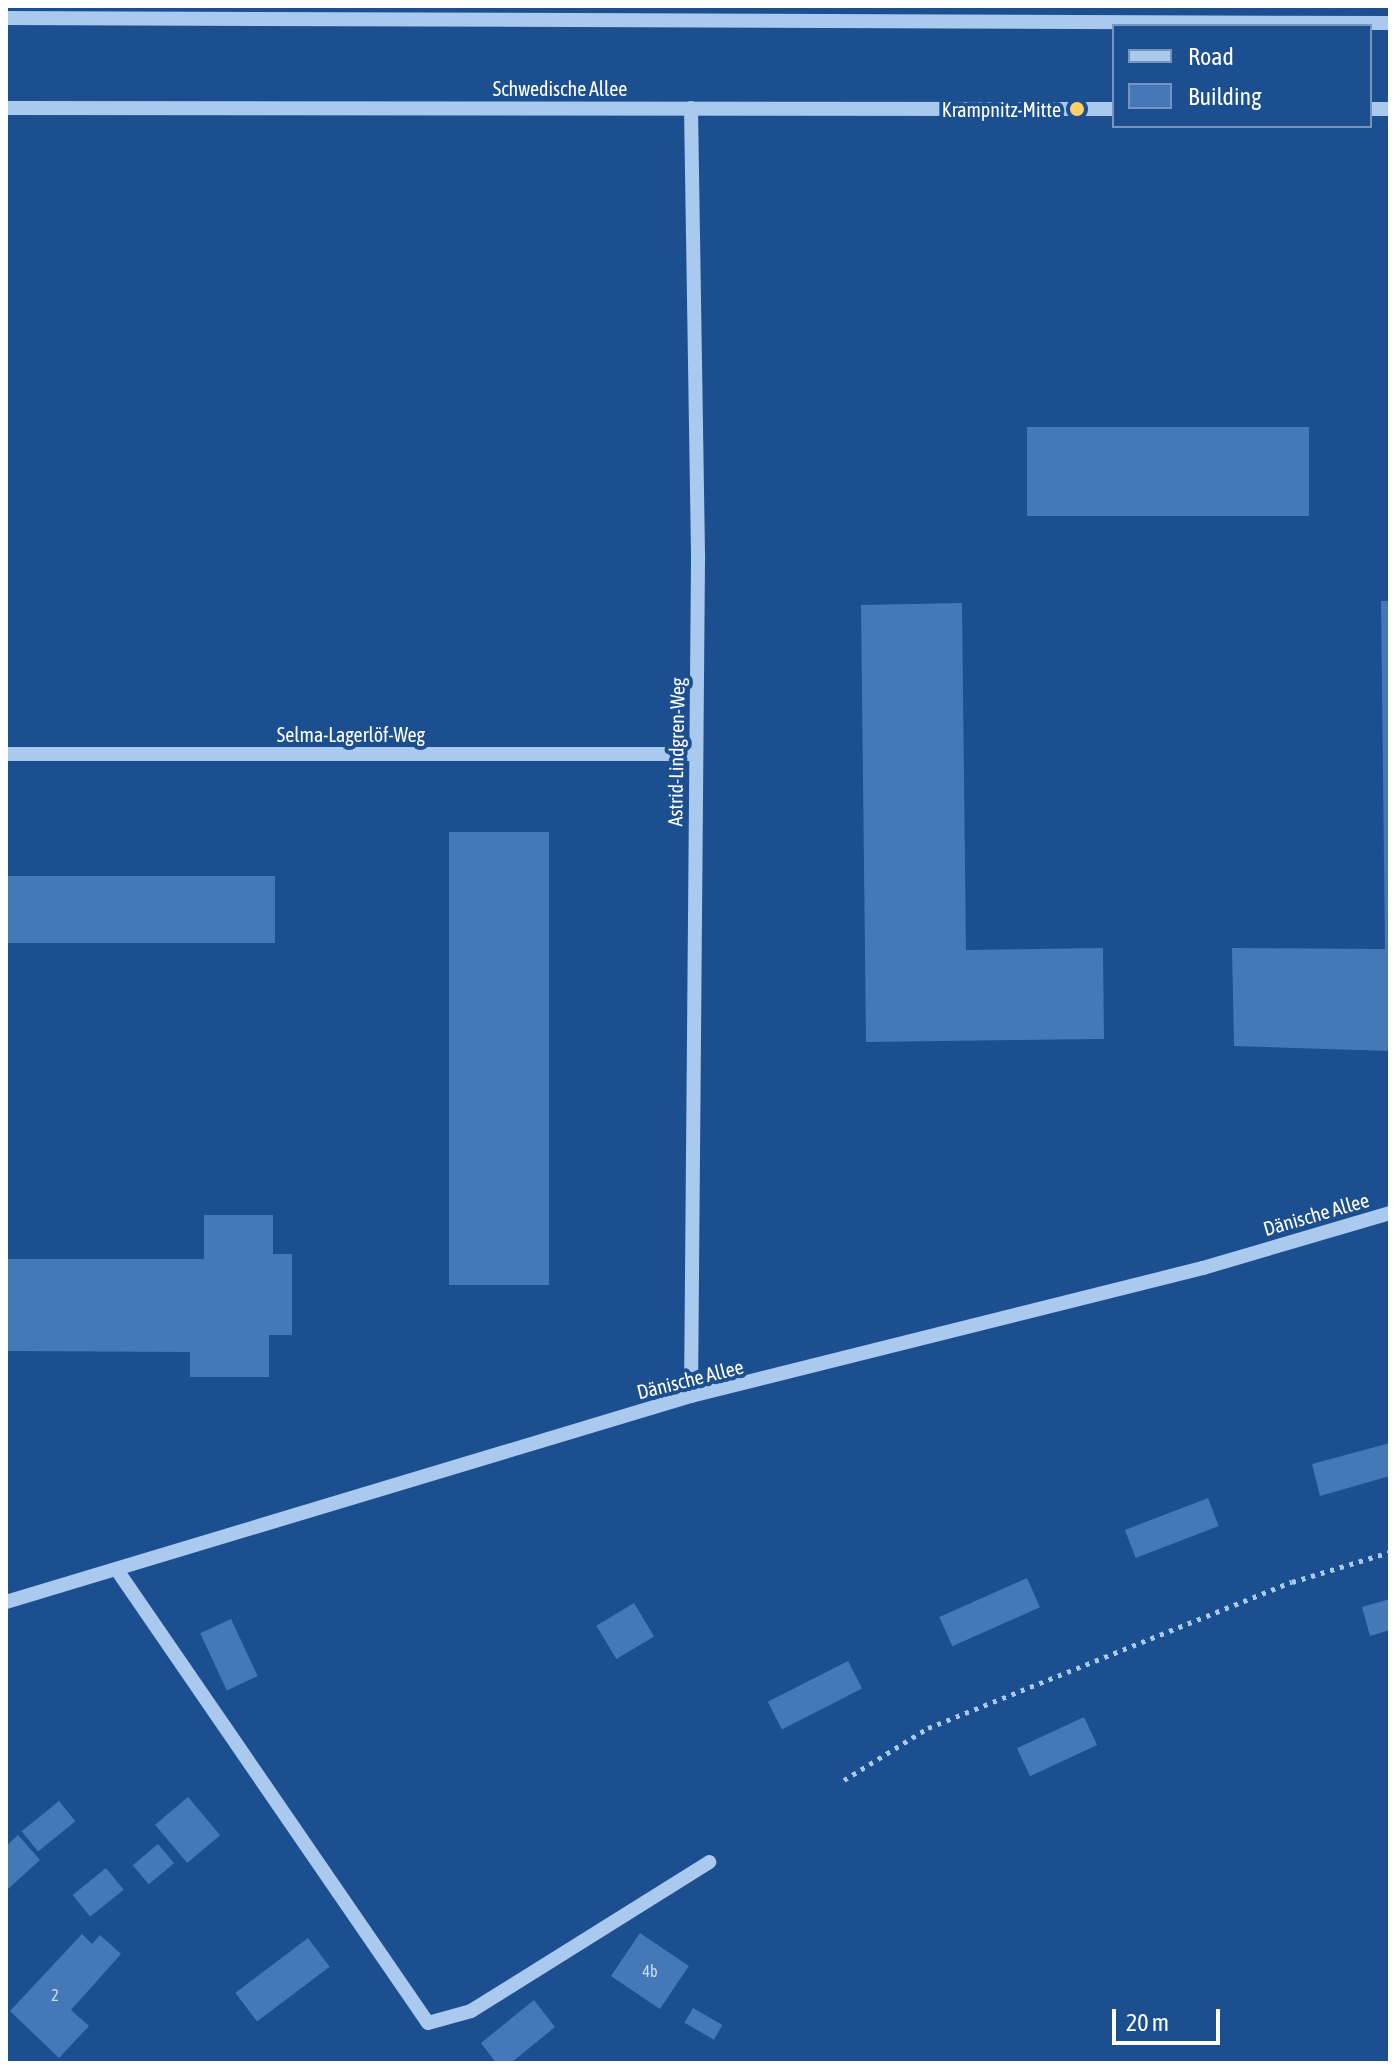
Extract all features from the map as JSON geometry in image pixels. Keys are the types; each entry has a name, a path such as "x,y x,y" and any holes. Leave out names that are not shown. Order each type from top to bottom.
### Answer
{"street":[{"path":"6,18 1390,23"},
{"name":"Schwedische Allee","path":"6,108 1112,109"},
{"name":"Astrid-Lindgren-Weg","path":"691,108 698,560 691,1396"},
{"name":"Selma-Lagerlöf-Weg","path":"6,754 696,754"},
{"name":"Dänische Allee","path":"6,1602 691,1396 1188,1272 1390,1213"},
{"path":"117,1570 428,2023 471,2011 709,1862"}],"path":[{"path":"844,1780 928,1728 1292,1582 1390,1552"}],"building":[{"path":"1027,427 1309,427 1309,516 1027,516"},
{"path":"1381,601 1390,601 1390,1051 1234,1046 1232,948 1385,949"},
{"path":"962,603 966,950 1103,948 1104,1039 866,1042 861,605"},
{"path":"449,832 549,832 549,1285 449,1285"},
{"path":"6,876 275,876 275,943 6,943"},
{"path":"204,1215 273,1215 273,1254 292,1254 292,1335 269,1335 269,1377 190,1377 190,1352 6,1351 6,1259 204,1259"},
{"path":"1390,1443 1390,1476 1320,1496 1312,1464"},
{"path":"1208,1498 1219,1526 1136,1558 1125,1530"},
{"path":"1027,1578 1040,1607 952,1646 939,1617"},
{"path":"1390,1599 1390,1630 1370,1636 1362,1607"},
{"path":"634,1603 654,1636 616,1659 596,1626"},
{"path":"231,1619 258,1676 227,1690 200,1633"},
{"path":"848,1661 862,1689 782,1729 768,1702"},
{"path":"1084,1717 1097,1745 1030,1776 1017,1748"},
{"path":"188,1797 220,1835 187,1863 155,1825"},
{"path":"59,1801 75,1821 38,1851 22,1831"},
{"path":"18,1835 40,1860 8,1889 6,1846"},
{"path":"158,1844 174,1863 149,1884 133,1865"},
{"path":"106,1868 124,1890 90,1917 73,1895"},
{"path":"640,1933 689,1966 660,2009 611,1976"},
{"path":"82,1934 92,1944 100,1935 121,1954 71,2010 89,2026 59,2058 10,2011"},
{"path":"308,1938 330,1967 257,2022 235,1993"},
{"path":"534,2000 555,2027 511,2063 496,2063 481,2043"},
{"path":"693,2008 722,2025 714,2040 684,2023"}],"place":[{"name":"Krampnitz-Mitte","path":"1077,109"}]}
